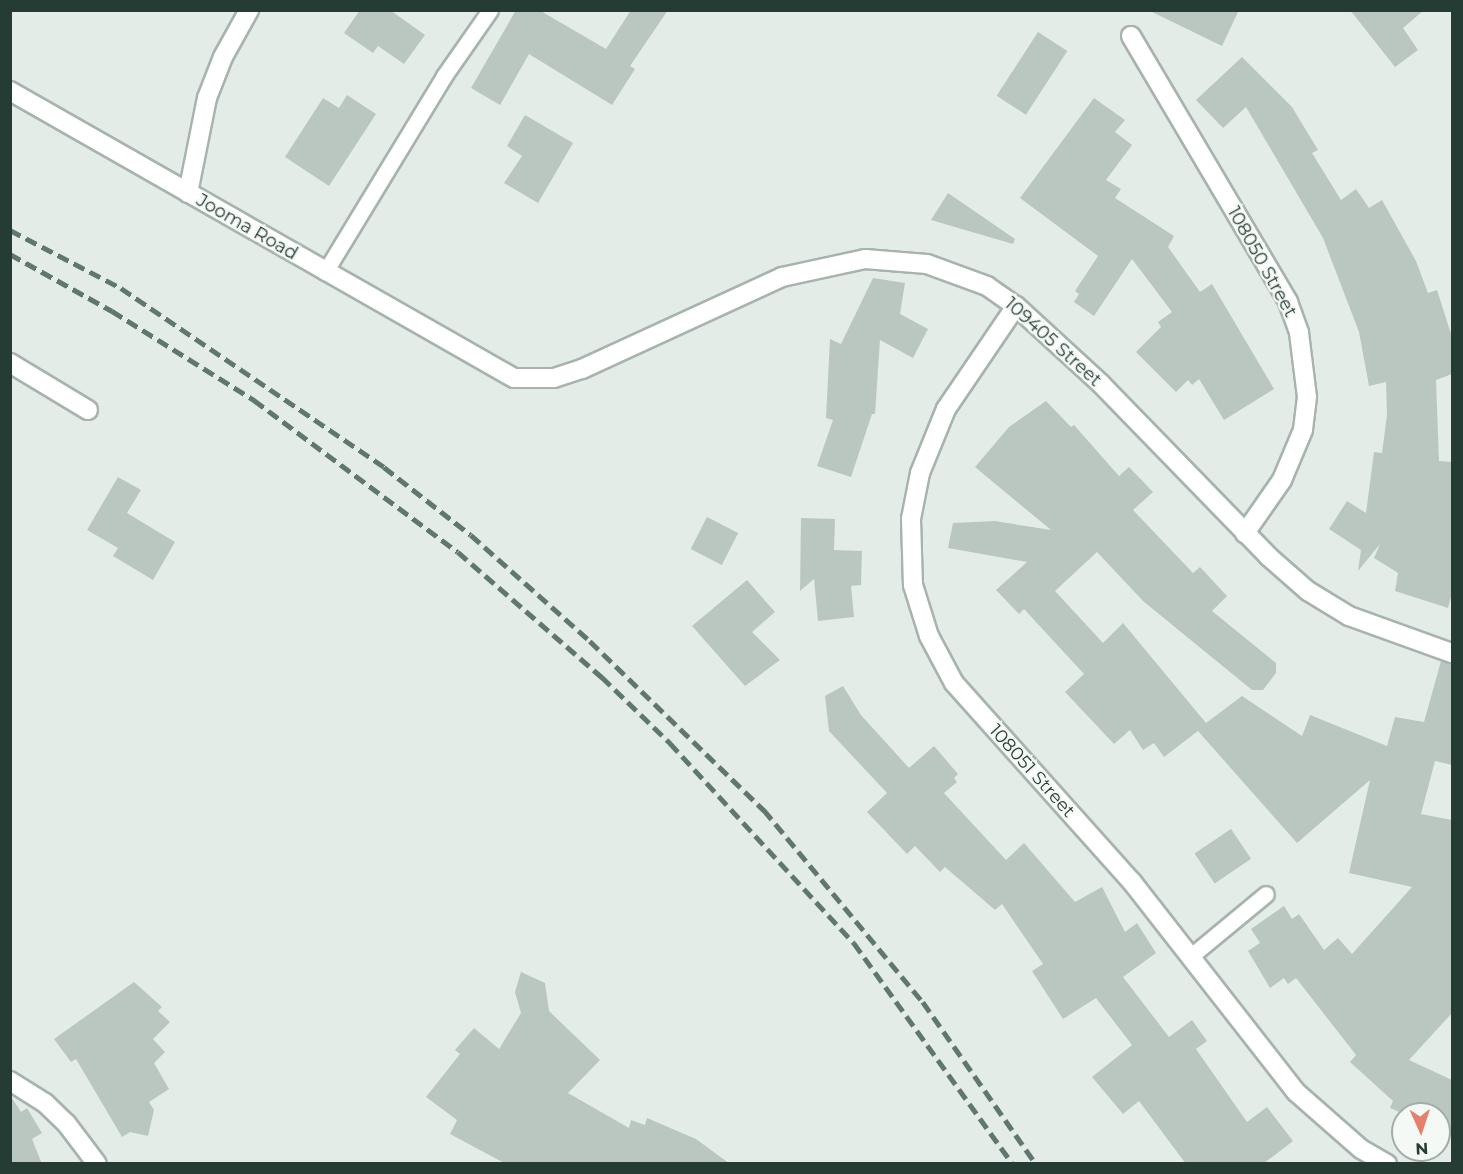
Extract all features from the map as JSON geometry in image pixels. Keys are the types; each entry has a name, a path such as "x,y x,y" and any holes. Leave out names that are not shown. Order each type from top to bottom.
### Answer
{"street":[{"path":"188,193 207,98 222,57 249,10"},
{"name":"108050 Street","path":"1131,36 1288,302 1299,333 1307,397 1303,430 1282,480 1245,533"},
{"name":"Jooma Road","path":"10,91 483,363"},
{"name":"109405 Street","path":"483,363 514,378 554,378 623,351 782,277 865,259 927,264 987,286 1016,306 1101,384 1245,533 1308,591 1349,616 1452,653"},
{"name":"108051 Street","path":"1016,306 946,409 932,438 920,473 911,519 913,585 929,636 954,683 1132,882 1296,1092 1361,1149 1387,1164"},
{"path":"10,363 88,410"},
{"path":"10,1081 45,1103 66,1123 97,1164"}],"lane":[{"path":"325,272 444,76 490,10"},
{"path":"1191,956 1266,894"}],"building":[{"path":"360,10 390,10 425,35 404,64 378,46 373,53 344,33"},
{"path":"516,10 539,10 606,49 631,10 668,10 630,66 635,69 612,105 529,54 500,105 471,88"},
{"path":"1148,10 1239,10 1222,46"},
{"path":"1350,10 1424,10 1403,28 1418,50 1395,67"},
{"path":"1038,32 1067,51 1026,115 997,96"},
{"path":"1242,57 1292,107 1318,150 1312,153 1341,200 1356,189 1369,208 1382,200 1416,261 1428,293 1437,290 1452,337 1452,374 1436,380 1439,461 1452,462 1452,593 1448,608 1395,591 1398,573 1374,558 1380,544 1358,571 1361,550 1329,529 1347,501 1366,513 1374,452 1382,453 1387,415 1386,382 1369,386 1359,332 1323,238 1246,107 1223,128 1196,100"},
{"path":"347,95 376,114 329,186 285,157 323,98 339,108"},
{"path":"1094,98 1125,120 1115,132 1132,145 1106,180 1121,189 1115,198 1174,236 1168,247 1200,292 1212,284 1274,389 1224,420 1199,379 1192,385 1188,380 1176,392 1136,352 1161,327 1158,322 1172,312 1132,259 1094,316 1074,302 1079,294 1075,291 1098,256 1020,198"},
{"path":"525,115 573,143 538,203 504,183 522,156 507,146"},
{"path":"948,193 1015,239 1013,244 931,220"},
{"path":"873,278 905,283 900,314 928,329 913,358 880,340 875,414 872,414 851,477 817,466 833,420 826,418 830,339 841,344"},
{"path":"1046,401 1071,427 1074,425 1119,476 1129,467 1153,492 1133,510 1193,573 1200,567 1227,596 1212,611 1276,663 1276,673 1263,690 1252,690 1143,601 1097,552 1055,591 1103,643 1123,623 1206,723 1242,696 1302,736 1310,715 1387,746 1395,717 1424,722 1441,661 1452,664 1452,765 1435,761 1421,814 1452,820 1452,1013 1409,1060 1452,1080 1452,1137 1451,1102 1393,1102 1350,1062 1356,1055 1296,978 1288,984 1284,978 1270,988 1248,951 1260,943 1251,929 1284,906 1292,919 1299,914 1324,950 1338,938 1352,954 1412,887 1349,873 1370,780 1297,843 1198,731 1164,757 1154,743 1143,750 1130,730 1114,744 1065,692 1084,674 1024,609 1019,614 996,590 1027,562 948,548 953,523 995,521 1051,530 975,467 1009,427"},
{"path":"118,477 141,490 127,513 175,542 153,580 113,556 118,548 87,530"},
{"path":"707,517 738,533 722,565 691,549"},
{"path":"801,518 835,519 834,550 862,551 861,585 851,586 854,617 818,621 814,579 800,591"},
{"path":"747,580 775,612 752,632 780,660 745,686 692,626"},
{"path":"843,686 861,715 909,768 934,746 958,774 954,778 957,782 944,793 1006,860 1024,843 1075,902 1102,887 1125,932 1137,923 1156,953 1123,977 1169,1037 1192,1020 1207,1041 1196,1049 1247,1122 1267,1107 1293,1141 1263,1164 1186,1164 1139,1101 1123,1114 1092,1077 1132,1045 1096,998 1063,1019 1032,971 1043,964 1002,904 995,910 945,867 940,872 915,846 907,854 867,812 887,793 829,731 825,696"},
{"path":"1231,829 1251,859 1215,883 1195,854"},
{"path":"521,972 545,983 549,1011 600,1060 568,1093 629,1128 631,1120 645,1125 647,1118 696,1139 730,1164 506,1164 450,1134 457,1120 426,1097 460,1054 455,1050 474,1028 499,1049 521,1013 515,992"},
{"path":"134,982 162,1007 158,1011 170,1022 153,1039 165,1052 154,1063 169,1089 149,1102 154,1110 148,1136 130,1132 122,1137 76,1059 71,1062 54,1039"},
{"path":"10,1095 21,1112 27,1108 42,1133 32,1139 42,1164 10,1164"}],"railway":[{"path":"10,230 121,288 384,467 471,535 590,641 764,810 923,1002 1036,1164"},
{"path":"10,254 112,311 254,400 458,552 602,677 670,743 854,943 1013,1164"}]}
